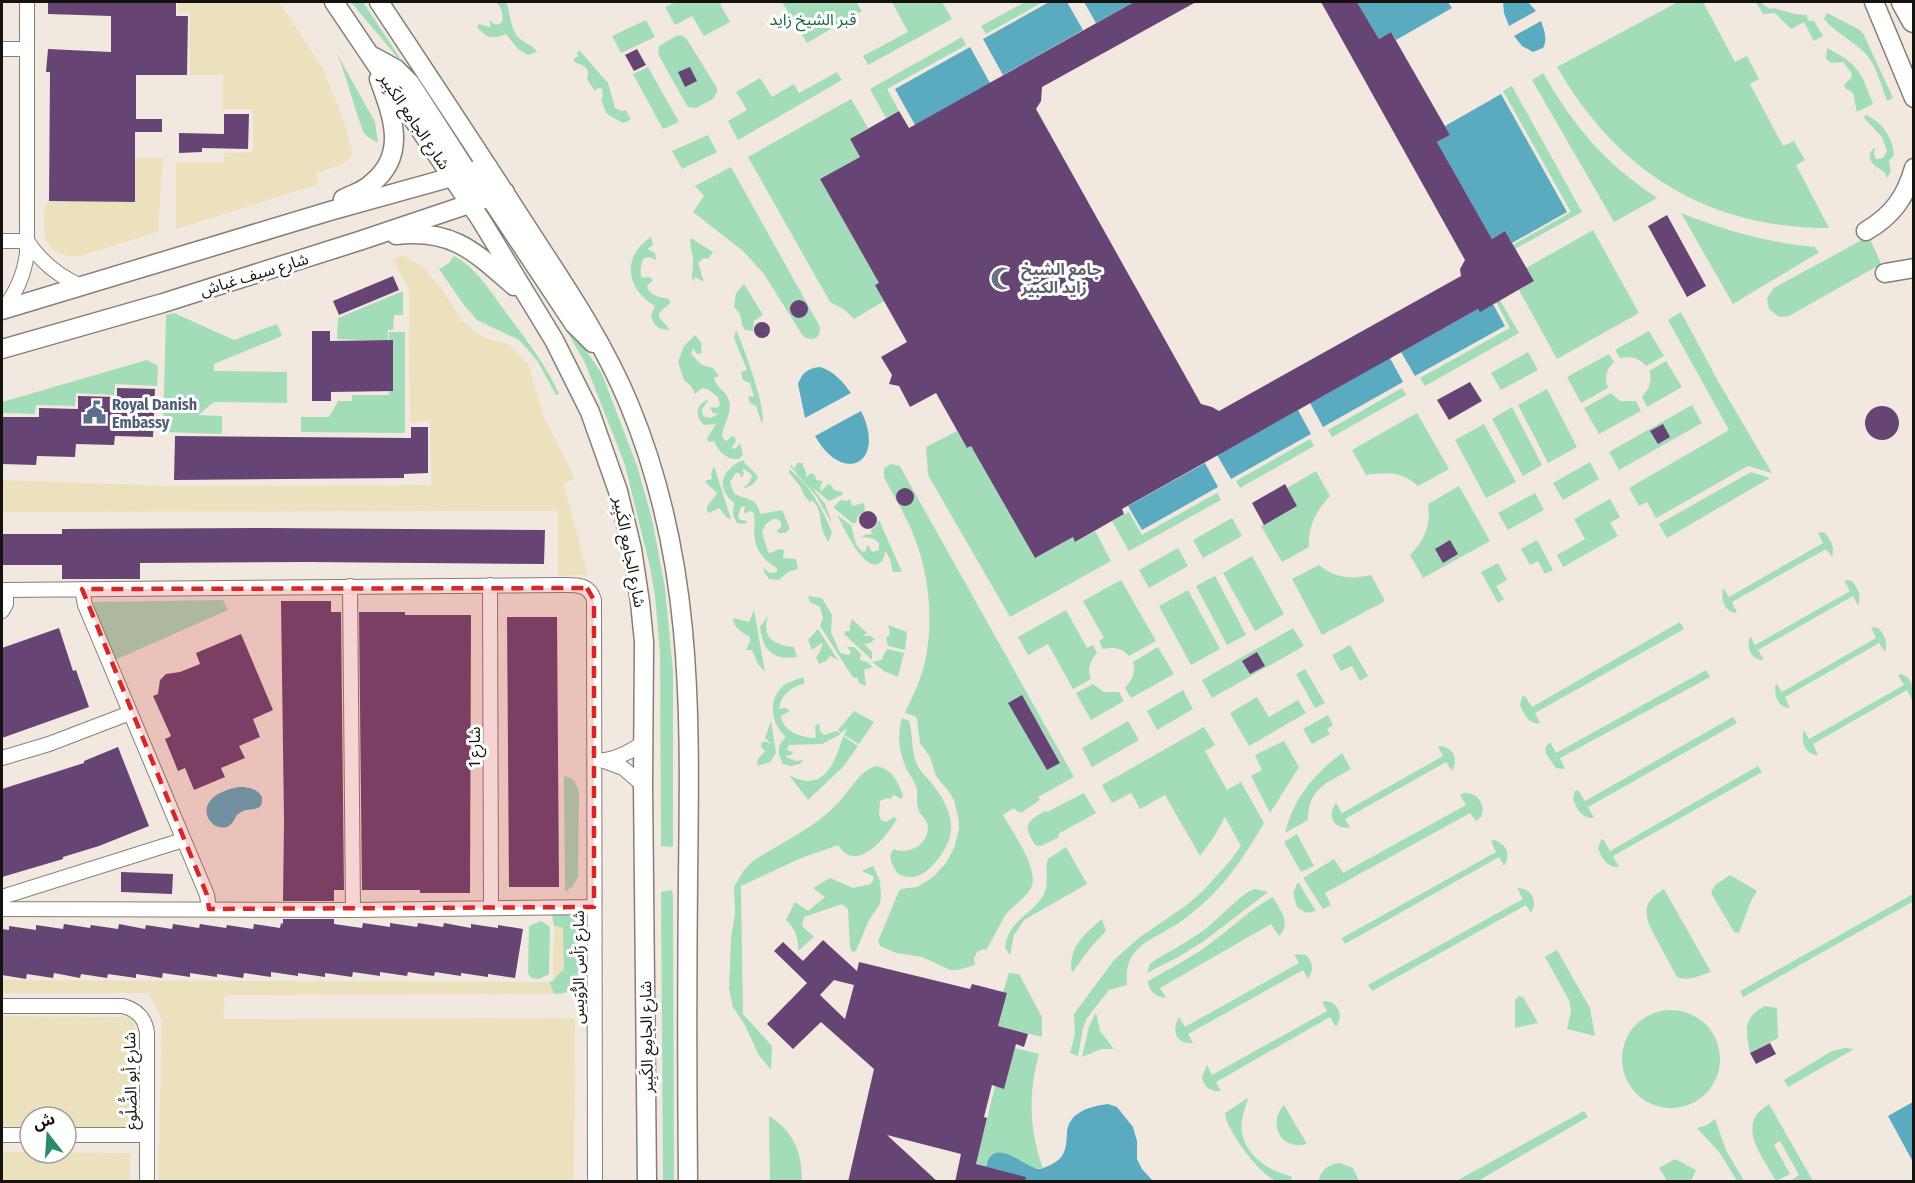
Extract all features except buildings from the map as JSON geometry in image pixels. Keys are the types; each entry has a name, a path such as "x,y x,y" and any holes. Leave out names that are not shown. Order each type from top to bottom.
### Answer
{"highway":[{"path":"1905,2 1914,20"}],"main road":[{"name":"شارع الجامِع الكَبِير","path":"334,2 370,55 461,175 470,204 554,340 590,412 624,512 634,560 644,642 647,1182"},
{"path":"379,2 488,167 498,194 593,329 629,403 653,470 671,541 680,594 690,735 688,1182"},
{"path":"1874,2 1914,98"},
{"path":"330,211 339,201 365,189 378,178 388,164 393,150 395,133 393,121 370,55"},
{"path":"2,310 330,211 488,167"},
{"path":"1866,231 1878,224 1898,205 1910,182 1914,168"},
{"path":"461,175 489,187 498,194"},
{"name":"شارع سيف غباش","path":"2,349 163,303 498,194"},
{"path":"367,238 420,234 449,239 472,251 525,295"},
{"path":"1885,273 1914,268"}],"street":[{"path":"2,310 17,289 26,260 27,2"},
{"path":"2,49 27,49"},
{"path":"2,241 27,241"},
{"path":"27,241 49,267 81,286"},
{"path":"2,611 6,604 4,590 490,585"},
{"name":"شارع رَأس الرُّوَيس","path":"490,585 581,585 591,593 594,600 599,761 594,907 595,1182"},
{"name":"شارع 1","path":"490,585 491,908"},
{"path":"350,586 353,910"},
{"path":"82,589 85,605 207,895 208,909"},
{"path":"2,758 49,744 130,713"},
{"path":"599,761 627,753 644,742"},
{"path":"599,761 623,768 643,785"},
{"path":"2,897 183,840"},
{"path":"2,909 353,910 594,907"},
{"name":"شارع أبو الضُّلُوع","path":"2,1006 123,1006 138,1012 143,1018 147,1033 147,1182"},
{"path":"2,1135 18,1135"},
{"path":"78,1135 147,1135"}],"highlighted area":[{"path":"587,588 594,600 594,907 209,909 207,895 82,589"}],"green space":[{"path":"351,2 363,2 400,58 397,57"},
{"path":"496,2 507,4 516,34 537,52 528,55 518,49 506,34 490,37 477,27 479,24 491,27 489,20 496,25 501,23 502,12"},
{"path":"676,2 723,2 720,4 730,22 704,36 692,16 675,25 665,7"},
{"name":"قبر الشيخ زايد","path":"782,2 856,2 862,11 807,43"},
{"path":"892,2 942,2 952,19 868,65 863,56 908,32"},
{"path":"1025,2 1043,2 986,34 981,26"},
{"path":"1678,2 1703,2 1735,62 1747,56 1759,79 1750,84 1783,146 1794,141 1805,160 1796,165 1829,228 1785,225 1744,218 1705,205 1670,187 1638,164 1608,136 1581,104 1557,67"},
{"path":"1756,2 1770,9 1806,15 1809,21 1814,21 1823,36 1814,41 1804,22 1791,29 1775,13 1763,14"},
{"path":"1827,13 1860,30 1864,35 1893,98 1887,101 1869,58 1824,19"},
{"path":"646,20 655,37 621,53 612,36"},
{"path":"681,35 686,38 717,88 713,99 696,108 688,107 658,54 659,46"},
{"path":"962,37 966,45 887,89 899,111 886,118 870,89"},
{"path":"1827,48 1846,59 1857,70 1873,104 1857,112 1853,93 1844,85 1852,74 1843,62 1831,63 1826,59"},
{"path":"580,51 608,83 615,108 621,111 626,110 631,120 623,123 607,114 601,100 602,89 598,88 595,91 587,79 586,68 574,61 578,56 577,52"},
{"path":"336,52 375,122 378,143 364,133"},
{"path":"648,67 679,122 663,129 633,74"},
{"path":"837,72 842,80 738,140 728,121 747,110 736,92 760,78 772,97 794,84 799,93"},
{"path":"1543,73 1567,111 1592,143 1621,171 1657,198 1614,222 1532,80"},
{"path":"1512,86 1582,212 1515,249 1513,245 1571,212 1503,91"},
{"path":"851,99 868,128 850,139 860,157 820,179 879,283 884,301 854,319 845,310 830,302 748,157"},
{"path":"1866,115 1882,126 1891,143 1894,155 1889,161 1891,171 1887,178 1885,173 1874,165 1870,157 1874,148 1876,159 1883,158 1887,151 1882,137 1864,118"},
{"path":"708,135 717,152 682,169 672,151"},
{"path":"731,167 819,325 820,333 814,339 803,336 764,274 743,251 693,212 704,196 695,186"},
{"path":"1681,213 1747,235 1815,247 1818,253 1733,304"},
{"path":"1593,230 1639,313 1557,359 1519,290 1534,281 1526,268"},
{"path":"1869,236 1881,264 1789,316 1779,317 1769,309 1767,298 1774,288"},
{"path":"651,237 653,245 647,249 655,253 656,260 649,257 643,259 642,278 649,277 653,280 647,286 650,292 669,299 670,303 659,313 659,317 670,330 655,325 651,315 655,306 638,291 631,273 631,263 635,254"},
{"path":"691,238 713,252 708,259 704,258 698,263 704,282 695,277 693,282"},
{"path":"454,256 469,266 487,286 540,360 559,394 556,395 538,362 519,340 477,320 464,305 439,269 449,263"},
{"path":"744,284 763,315 754,321 753,331 745,330 740,314 734,307 736,293"},
{"path":"403,291 403,315 394,315 393,330 388,330 388,341 337,339 338,318"},
{"path":"1500,300 1519,333 1425,386 1420,378 1510,328 1496,302"},
{"path":"555,310 570,327 602,374 637,466 652,519 665,588 673,671 673,846 671,847 661,846 660,653 650,567 625,465 585,363"},
{"path":"1681,312 1772,473 1748,466 1656,518 1647,502 1639,506 1629,488 1729,430 1668,320"},
{"path":"174,313 234,340 277,324 282,336 214,364 214,371 287,372 287,403 214,402 198,415 222,416 222,434 163,432 166,315"},
{"path":"736,330 758,393 763,417 762,424 756,406 750,403 748,396 754,397 750,383 743,380 741,372 747,370 734,338"},
{"path":"1649,331 1664,356 1646,366 1634,358 1620,358 1615,350"},
{"path":"389,332 405,332 405,433 301,432 301,417 329,417 338,401 352,401 352,395 389,395"},
{"path":"695,335 702,344 702,353 697,354 693,348 691,354 702,365 713,368 719,376 714,378 715,382 730,403 722,436 725,441 731,436 735,437 736,441 731,449 736,448 740,443 743,455 739,459 727,457 714,441 708,442 707,438 716,424 704,425 699,418 698,408 707,400 702,409 703,416 710,418 719,414 713,413 710,408 717,408 720,405 718,397 702,388 695,394 684,380 678,362 684,346"},
{"path":"1528,352 1538,370 1501,390 1491,373"},
{"path":"1609,354 1614,362 1606,374 1608,388 1581,403 1567,377"},
{"path":"147,360 158,366 157,386 115,384 114,395 76,393 75,406 36,405 35,414 2,413 2,402"},
{"path":"1666,361 1682,387 1647,407 1642,397 1650,385 1649,371"},
{"path":"1402,388 1406,395 1332,437 1328,430"},
{"path":"1547,389 1577,447 1548,463 1518,405"},
{"path":"1611,393 1620,401 1636,401 1641,411 1599,434 1584,408"},
{"path":"1692,405 1702,423 1619,470 1609,452"},
{"path":"1512,407 1542,465 1523,476 1492,419"},
{"path":"1417,413 1449,469 1418,486 1400,475 1380,473 1366,475 1352,450"},
{"path":"1484,424 1516,482 1486,498 1455,440"},
{"path":"957,431 967,448 971,446 1035,558 1073,537 1076,542 1095,531 1111,561 1010,617 928,475 926,447"},
{"path":"1310,439 1314,446 1240,488 1236,481"},
{"path":"743,460 758,478 752,485 745,488 752,475 744,469 742,478 739,473 736,473 730,482 734,493 753,501 760,514 782,510 790,529 785,533 778,533 781,522 773,519 766,524 762,532 768,552 784,550 783,558 796,559 798,569 788,572 779,580 769,579 764,572 764,568 769,573 777,572 777,568 764,558 758,549 753,512 749,511 745,514 745,506 741,507 738,517 748,521 744,524 737,523 733,515 734,503 724,490 726,473"},
{"path":"1590,462 1599,479 1563,500 1553,483"},
{"path":"797,463 803,463 806,477 811,473 815,475 816,480 823,481 821,491 828,484 834,490 843,492 842,495 829,501 812,487 825,504 831,522 817,497 790,466 797,471 795,468"},
{"path":"891,464 900,466 1074,777 1038,797 1040,800 1022,812 1014,808 1003,815 1029,862 1033,882 1028,893 1007,913 986,950 977,952 974,958 975,965 958,970 950,970 922,957 896,953 880,946 878,941 899,891 917,887 933,877 946,863 954,848 959,829 954,800 936,776 930,757 920,743 917,719 905,713 924,666 929,634 929,602 924,570 915,539 884,477 884,468","holes":["1041,728 1060,762 1047,770 1028,735"]},
{"path":"714,466 731,519 727,518 719,508 707,512 707,507 717,493 705,482 712,479"},
{"path":"789,469 803,482 820,507 832,533 828,542 822,530 817,507 812,500 810,503 804,495 789,473"},
{"path":"1316,471 1330,496 1314,519 1309,547 1282,562 1261,526 1297,506 1287,488"},
{"path":"1751,472 1770,478 1667,538 1659,524"},
{"path":"1459,486 1490,541 1423,578 1410,555 1420,544 1426,532 1429,519 1428,504"},
{"path":"1217,493 1221,500 1129,551 1112,521 1129,512 1142,535"},
{"path":"1535,493 1544,510 1508,530 1498,513"},
{"path":"850,499 852,506 864,503 865,511 858,516 856,523 852,523 833,507 840,500"},
{"path":"1610,499 1620,517 1610,523 1618,536 1563,567 1557,555 1585,539 1574,519"},
{"path":"837,515 851,525 856,544 862,552 866,551 867,544 872,552 879,550 877,541 862,537 872,534 871,530 879,520 902,572 893,572 886,552 878,564 872,564 866,560 854,546"},
{"path":"1232,518 1242,536 1203,558 1193,540"},
{"path":"1823,532 1832,543 1832,557 1826,549 1732,602 1737,613 1729,611 1723,601 1723,588 1729,597 1823,543 1818,533"},
{"path":"1537,540 1553,570 1545,574 1538,561 1530,565 1521,549"},
{"path":"1178,548 1188,566 1149,588 1139,570"},
{"path":"1252,556 1284,614 1255,631 1223,573"},
{"path":"1498,563 1507,580 1496,586 1504,599 1498,603 1481,572"},
{"path":"1319,565 1331,573 1344,577 1371,575 1385,601 1322,635 1292,579"},
{"path":"1215,576 1246,635 1227,645 1196,586"},
{"path":"1121,580 1156,641 1129,656 1117,649 1103,649 1099,641 1104,638 1083,601"},
{"path":"1844,580 1852,581 1856,586 1859,595 1858,605 1853,596 1758,650 1764,660 1753,656 1749,649 1750,636 1755,645 1850,591"},
{"path":"1188,590 1220,649 1191,665 1159,606"},
{"path":"808,596 822,598 832,615 831,632 840,653 849,655 851,652 847,647 854,647 861,654 860,660 873,667 864,670 866,686 859,683 857,677 852,676 820,626 823,618 820,607 810,602"},
{"path":"223,600 228,610 115,660 92,609 94,602"},
{"path":"754,610 765,672 758,664 752,650 746,650 750,637 739,630 733,622 733,618 749,622"},
{"path":"1066,610 1087,648 1093,645 1097,653 1090,665 1091,679 1073,689 1048,644 1028,655 1018,637"},
{"path":"768,616 766,630 768,635 775,642 794,647 797,657 781,657 766,648 760,627"},
{"path":"852,619 867,633 863,636 875,639 864,644 872,652 872,660 844,634 850,631"},
{"path":"1680,622 1684,629 1535,713 1540,723 1530,721 1525,715 1520,705 1522,697 1525,696 1532,707"},
{"path":"888,625 907,632 905,650 888,646 886,638 890,634"},
{"path":"1871,627 1878,628 1884,636 1885,652 1879,643 1785,697 1790,708 1782,706 1776,696 1776,683 1782,692 1876,638"},
{"path":"1293,628 1304,646 1212,698 1202,680"},
{"path":"818,629 838,660 830,656 819,664 816,657 823,642 812,650 808,640"},
{"path":"1350,645 1368,676 1360,681 1352,666 1341,671 1332,655"},
{"path":"1158,647 1174,674 1131,698 1125,688 1133,676 1133,662"},
{"path":"887,649 904,653 898,677 872,662 881,660"},
{"path":"1305,669 1325,703 1315,708 1296,674"},
{"path":"1706,670 1710,677 1560,758 1565,769 1556,768 1546,754 1545,748 1550,742 1556,753"},
{"path":"1901,674 1911,682 1913,702 1907,690 1813,744 1818,755 1807,750 1803,743 1804,730 1809,739 1904,685 1898,675"},
{"path":"803,677 805,683 788,692 780,704 779,709 786,708 790,711 781,716 785,726 794,733 811,738 816,738 815,727 819,723 820,731 824,735 837,731 841,734 822,744 789,745 787,750 793,753 786,757 796,761 803,760 800,764 790,766 783,764 780,756 779,749 786,737 774,719 773,704 784,685"},
{"path":"1093,684 1104,692 1119,692 1124,701 1091,720 1076,693"},
{"path":"1183,690 1193,709 1157,730 1147,711"},
{"path":"1257,697 1269,717 1298,700 1306,713 1249,746 1230,713"},
{"path":"854,711 874,722 859,744 844,735 847,728 841,733 838,730"},
{"path":"1328,715 1333,725 1327,729 1330,734 1312,744 1303,729"},
{"path":"1733,717 1737,723 1588,807 1594,818 1580,813 1573,799 1575,791 1578,790 1585,801"},
{"path":"902,718 909,721 917,765 941,796 950,816 951,826 950,836 940,856 927,870 912,877 898,874 890,858 894,849 905,851 916,848 924,840 928,828 918,808 916,786 902,756 899,737"},
{"path":"771,721 776,753 770,762 757,766 758,759 765,751 761,743 765,741 772,744 765,738"},
{"path":"1128,721 1139,740 1092,767 1082,748"},
{"path":"1204,727 1215,745 1205,751 1227,790 1241,782 1264,823 1241,860 1204,903 1185,919 1148,941 1136,951 1128,967 1127,985 1109,990 1087,1018 1078,1056 1070,1053 1075,1034 1074,1014 1114,960 1140,937 1203,891 1241,846 1225,817 1200,856 1165,795 1140,809 1131,793 1112,803 1102,785"},
{"path":"843,736 858,746 843,767 808,800 789,775 811,781 826,773 836,757"},
{"path":"1284,741 1299,767 1270,813 1251,776 1262,770 1255,755"},
{"path":"1438,746 1448,748 1453,754 1455,762 1452,771 1446,762 1345,819 1350,828 1344,828 1333,821 1332,813 1336,803 1342,813 1443,756"},
{"path":"1342,753 1351,769 1320,788 1311,800 1308,820 1285,833 1299,798 1306,788"},
{"path":"876,766 894,776 903,796 901,799 894,795 890,799 880,801 881,820 886,822 894,817 897,818 877,844 856,856 847,854 838,845 799,859 741,886 743,1014 772,1046 771,1070 758,1054 745,1025 733,1007 729,989 731,938 735,913 734,887 744,870 753,861 815,823 839,802 864,772"},
{"path":"1758,766 1762,772 1613,856 1619,867 1608,864 1601,855 1598,848 1601,840 1603,839 1610,851"},
{"path":"564,776 571,778 579,793 578,876 574,885 565,892"},
{"path":"1084,793 1096,813 1058,834 1059,837 1041,846 1035,845 1029,833 1030,821 1045,811"},
{"path":"1464,793 1474,795 1479,799 1483,809 1481,817 1476,821 1470,813 1325,893 1331,905 1323,909 1303,878 1334,859 1343,873 1466,805 1460,795"},
{"path":"1297,834 1314,866 1301,872 1284,842"},
{"path":"1495,840 1507,851 1504,866 1499,857 1345,944 1342,938 1496,852 1491,841"},
{"path":"1066,847 1087,884 1024,920 1014,935 1010,955 1005,948 1011,931 1038,903 1045,891 1048,859"},
{"path":"873,866 880,881 880,904 869,920 856,951 853,952 850,949 848,909 842,904 804,917 802,926 814,937 798,951 796,934 786,920 795,902 808,911 825,897 813,888 830,878 853,888 871,884 873,876 862,871"},
{"path":"1730,875 1757,891 1739,933 1734,932 1711,893 1715,885"},
{"path":"1298,882 1316,911 1306,913 1297,907 1293,893"},
{"path":"1517,888 1526,890 1532,896 1534,904 1531,913 1526,905 1372,991 1368,985 1523,899"},
{"path":"1255,889 1268,892 1204,941 1147,973 1150,964 1155,960 1204,930 1244,895"},
{"path":"1664,889 1711,972 1690,978 1677,977 1646,914 1650,901"},
{"path":"670,890 673,896 674,1181 663,1182 661,892"},
{"path":"1913,894 1913,904 1912,902 1743,997 1740,991"},
{"path":"1273,897 1285,921 1283,931 1279,936 1271,924 1160,988 1166,998 1151,991 1148,981 1200,951 1251,911"},
{"path":"552,914 567,914 579,928 578,979 565,993 554,994 549,982 554,980 563,928 554,926"},
{"path":"1102,919 1106,931 1072,973 1072,956 1075,949 1089,930"},
{"path":"541,921 550,927 549,974 539,979 531,978 528,973 529,926"},
{"path":"1557,950 1590,1008 1595,1036 1567,1029 1571,1011 1569,1000 1545,957"},
{"path":"1294,954 1306,955 1310,961 1312,970 1308,979 1303,970 1188,1034 1193,1043 1179,1039 1175,1027 1179,1017 1185,1027 1299,963"},
{"path":"1009,973 1019,974 1042,1017 1042,1037 998,1026 1007,994 1003,992"},
{"path":"1519,996 1523,997 1538,1023 1515,1028 1515,1000"},
{"path":"1326,1001 1338,1008 1340,1017 1336,1027 1330,1017 1216,1082 1221,1091 1211,1090 1204,1084 1202,1077 1207,1065 1212,1075 1327,1011 1322,1002"},
{"path":"1765,1006 1777,1008 1778,1038 1750,1053 1747,1025 1752,1015"},
{"path":"1671,1010 1690,1014 1706,1024 1716,1040 1720,1059 1716,1078 1706,1094 1690,1104 1671,1108 1652,1104 1636,1094 1626,1078 1622,1059 1626,1040 1636,1024 1652,1014"},
{"path":"1096,1013 1100,1031 1114,1049 1101,1049 1082,1057 1089,1027"},
{"path":"1015,1048 1039,1054 1033,1083 1032,1111 1035,1140 1043,1168 1031,1167 1021,1160 986,1163 986,1167 976,1164 995,1086 1004,1088"},
{"path":"1845,1048 1854,1049 1788,1087 1784,1080 1832,1051"},
{"path":"1248,1098 1242,1121 1244,1141 1249,1150 1263,1164 1291,1176 1292,1181 1279,1182 1262,1171 1245,1152 1231,1130 1225,1113"},
{"path":"1769,1104 1813,1181 1790,1181 1799,1175 1780,1141 1774,1145 1790,1174 1776,1181 1762,1158 1754,1140 1753,1122 1758,1113"},
{"path":"1284,1105 1307,1144 1290,1144 1279,1134 1277,1120"},
{"path":"1584,1111 1588,1117 1478,1181 1456,1181"},
{"path":"769,1116 785,1129 795,1144 802,1171 802,1181 770,1181"},
{"path":"1715,1119 1726,1150 1744,1181 1737,1181 1720,1153 1697,1128"},
{"path":"1675,1159 1696,1170 1691,1181 1667,1181 1659,1168"},
{"path":"1340,1163 1353,1168 1359,1181 1319,1181 1326,1168"}],"sand":[{"path":"178,2 279,2 323,69 341,113 352,149 351,157 341,165 316,173 319,184 176,229 176,162 224,162 225,153 253,152 253,109 223,109 223,75 190,75 190,12 178,12"},
{"path":"135,158 163,158 158,232 79,256 62,254 51,247 45,236 44,228 45,210 49,201 135,202"},
{"path":"403,255 424,268 444,292 462,321 482,337 510,345 529,366 544,418 575,478 564,484 588,577 558,576 558,511 2,512 2,480 172,486 431,485 430,421 410,422 409,289 393,260"},
{"path":"554,926 563,928 564,969 553,980"},
{"path":"2,980 549,982 554,994 225,995 223,1019 575,1018 574,1181 158,1181 162,1020 149,993 2,993"},
{"path":"2,1016 135,1017 134,1127 78,1127 78,1105 18,1105 18,1127 2,1126"},
{"path":"2,1152 18,1152 18,1165 78,1165 78,1153 130,1153 130,1181 2,1181"}],"water":[{"path":"1049,2 1067,2 1083,30 1003,75 983,39"},
{"path":"1084,2 1134,2 1096,23"},
{"path":"1357,2 1448,2 1452,8 1396,40 1391,32 1379,39"},
{"path":"1503,2 1528,2 1536,11 1509,26"},
{"path":"1541,21 1545,34 1544,45 1543,48 1533,52 1522,46 1514,36"},
{"path":"970,47 990,83 915,125 895,89"},
{"path":"1501,94 1567,212 1512,243 1505,231 1492,239 1437,142 1450,135 1445,126"},
{"path":"1493,304 1505,326 1415,376 1401,352 1478,309"},
{"path":"1390,358 1403,382 1323,427 1310,403"},
{"path":"820,367 834,374 851,393 805,418 798,384 806,372"},
{"path":"1298,410 1311,434 1231,479 1217,455"},
{"path":"861,411 868,429 869,444 865,455 858,462 849,464 838,460 826,451 815,436"},
{"path":"1205,463 1218,487 1142,530 1128,506"},
{"path":"238,787 255,790 262,797 261,805 240,812 232,824 227,827 218,827 211,823 207,816 207,807 212,799 220,793"},
{"path":"1913,1102 1913,1162 1888,1116"},
{"path":"1108,1104 1117,1107 1133,1127 1137,1141 1137,1159 1142,1169 1153,1181 1004,1181 1006,1172 986,1167 990,1157 995,1153 1010,1155 1033,1168 1044,1168 1054,1163 1063,1153 1071,1120 1082,1111"}],"place":[{"name":"جامع الشيخ زايد الكبير","path":"1003,278"},
{"name":"Royal Danish Embassy","path":"94,413"}]}
